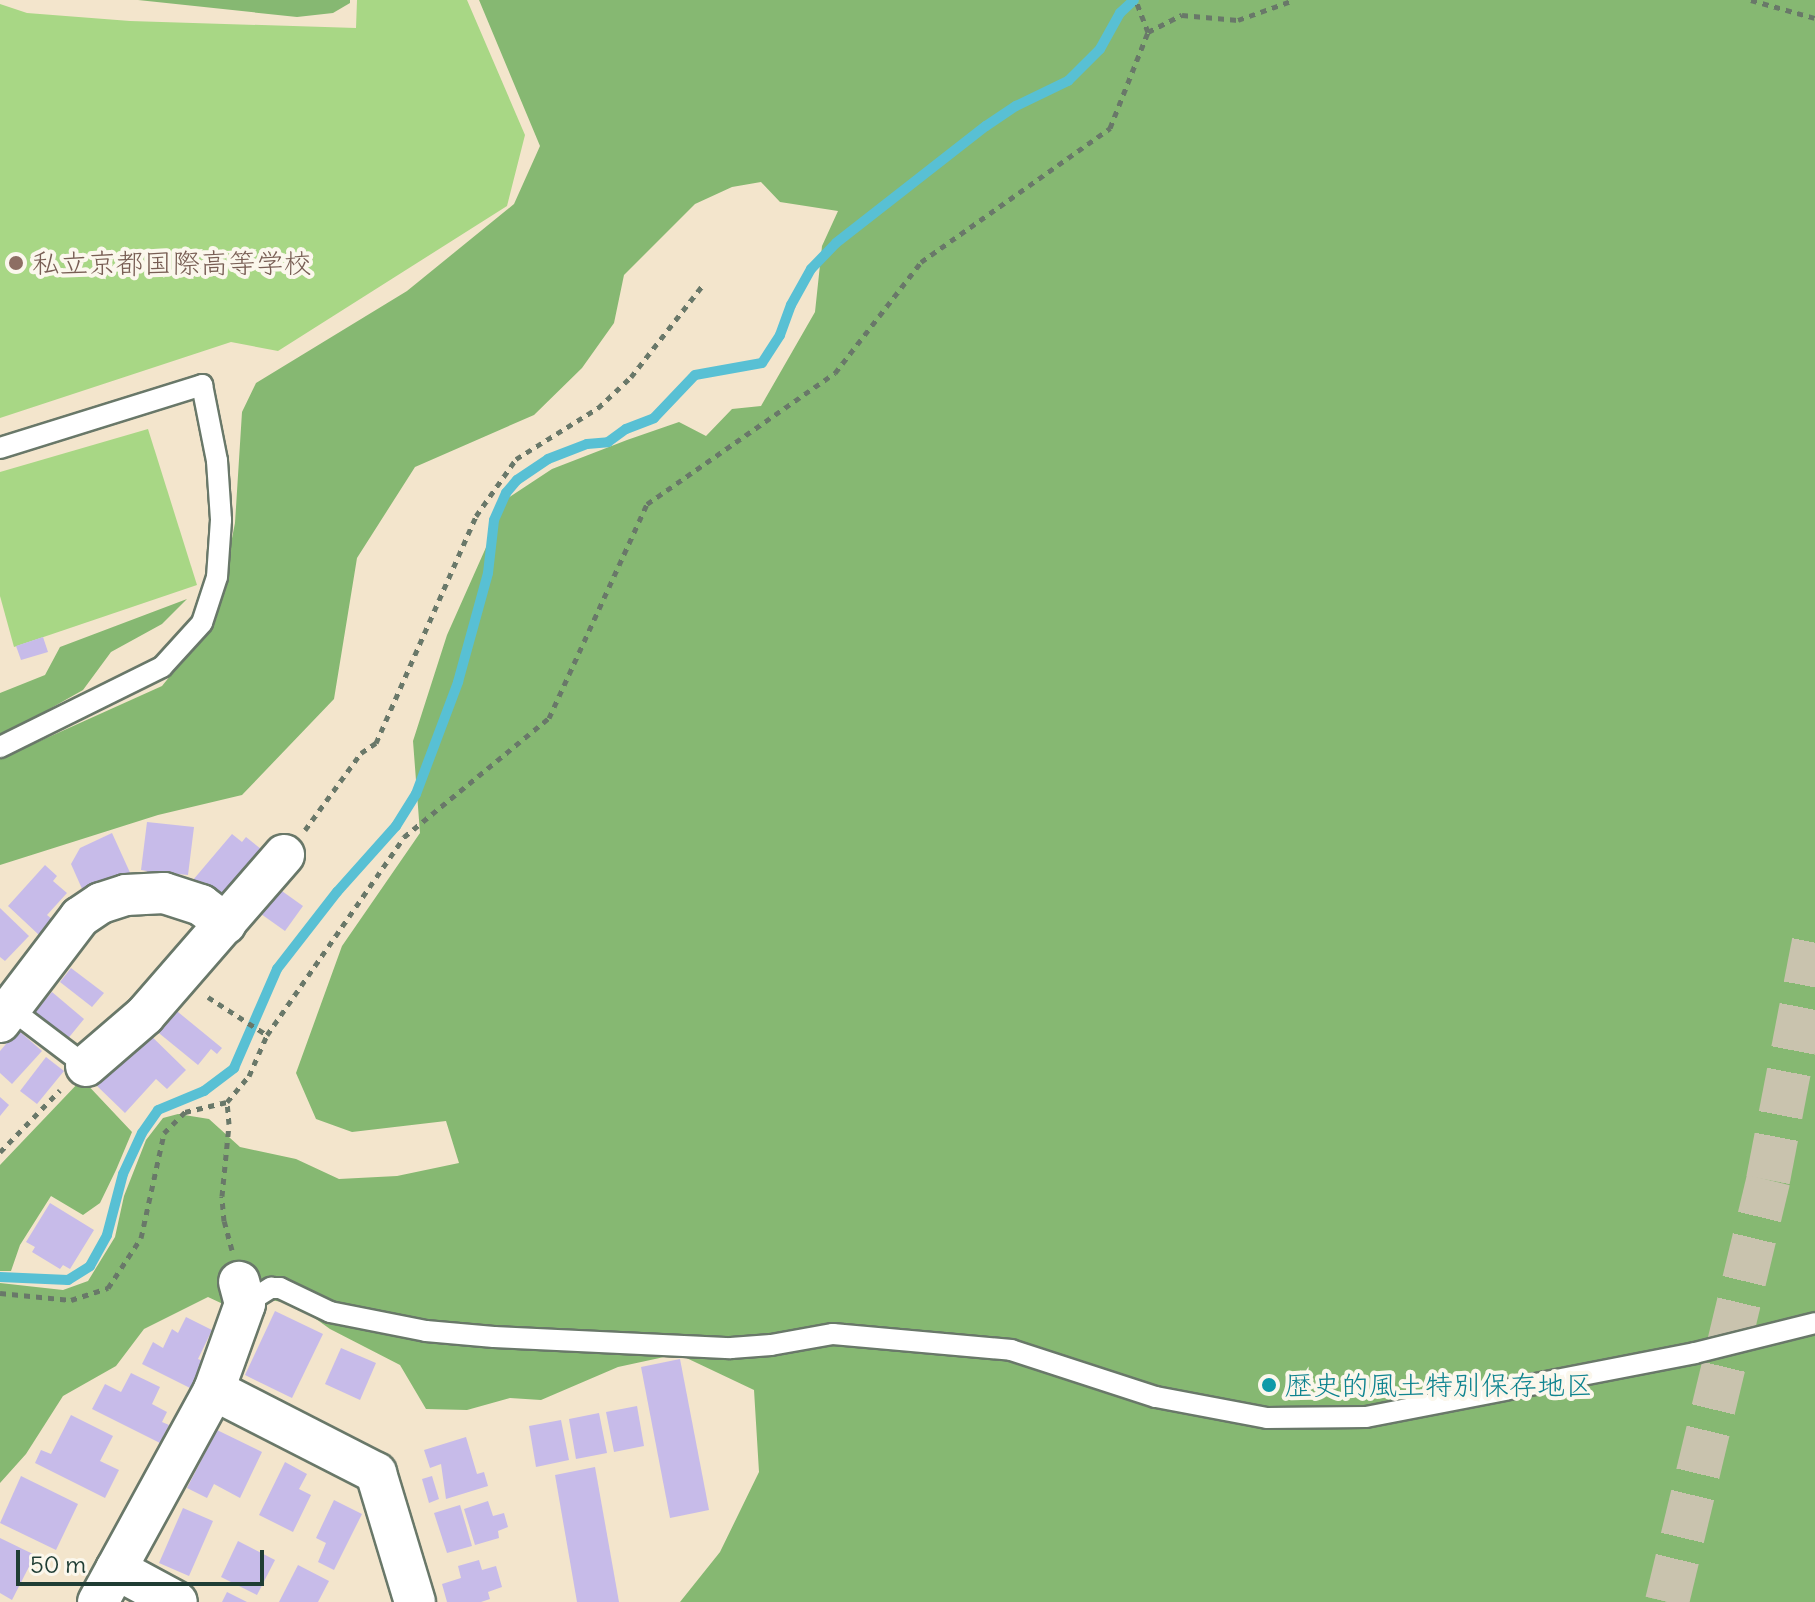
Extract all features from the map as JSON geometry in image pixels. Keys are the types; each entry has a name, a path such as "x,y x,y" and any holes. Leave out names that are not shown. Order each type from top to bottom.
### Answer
{"street":[{"path":"86,1066 145,1015 284,855"},
{"path":"6,1015 80,917 113,898 151,892 177,896 212,911 226,924"},
{"path":"177,1602 107,1586 214,1390 242,1293"},
{"path":"214,1390 376,1473 415,1602"}],"lane":[{"path":"0,448 202,385 217,461 221,520 217,577 202,623 162,667 0,747"},
{"path":"6,1015 86,1066"},
{"path":"242,1293 280,1288 330,1312 426,1331 494,1337 731,1348 833,1334 1011,1350 1156,1397 1267,1418 1366,1417 1532,1387 1786,1333 1815,1323"}],"path":[{"path":"0,1293 71,1300 108,1288 141,1238 164,1133 185,1112 227,1102 249,1076 267,1035 404,837 549,718 647,504 835,373 921,262 1110,128 1148,32 1136,0"},
{"path":"1148,32 1182,15 1238,20 1294,0"},
{"path":"1751,0 1815,18"},
{"path":"284,855 325,805 361,753 376,743 476,516 516,459 609,398 631,377 702,286"},
{"path":"180,977 267,1035"},
{"path":"0,1152 86,1066"},
{"path":"224,1221 227,1102"}],"green space":[{"path":"138,0 350,0 350,3 333,13 297,17"},
{"path":"357,0 467,0 525,135 507,206 278,351 231,342 0,418 0,4 27,13 130,21 356,28"},
{"path":"479,0 1815,0 1815,1602 680,1602 720,1552 759,1472 754,1390 678,1354 618,1367 541,1400 510,1398 467,1410 426,1409 400,1365 330,1329 295,1304 239,1295 236,1303 223,1304 208,1297 144,1329 116,1366 63,1396 26,1454 0,1483 0,1283 63,1290 88,1281 115,1237 124,1196 146,1140 163,1118 178,1114 209,1119 240,1147 296,1159 339,1179 397,1176 459,1163 446,1121 352,1132 316,1119 296,1073 342,946 420,833 413,741 447,635 508,498 552,469 627,440 679,422 706,436 732,409 761,406 815,312 822,246 838,211 780,202 761,182 732,187 695,204 624,275 614,323 582,368 534,415 415,467 357,558 334,699 242,795 158,815 0,865 0,759 162,686 216,619 235,523 242,412 256,383 407,291 514,204 540,146"},
{"path":"148,429 197,585 14,647 0,596 0,472"},
{"path":"187,599 162,624 111,652 83,690 0,737 0,693 45,675 60,647"},
{"path":"82,1079 132,1132 116,1170 100,1203 83,1215 51,1196 20,1245 11,1271 0,1271 0,1165"}],"building":[{"path":"43,637 48,652 21,660 16,646"},
{"path":"147,822 194,827 188,875 168,873 167,879 146,877 147,871 141,870"},
{"path":"112,833 132,877 83,891 71,864 80,848"},
{"path":"232,834 242,842 246,837 261,849 221,897 208,885 204,890 193,880"},
{"path":"45,865 57,876 53,881 67,893 47,915 53,920 39,935 8,906"},
{"path":"272,884 303,906 285,931 254,909"},
{"path":"0,908 29,936 5,961 0,957"},
{"path":"71,968 104,993 92,1007 60,982"},
{"path":"52,992 84,1019 66,1041 34,1013"},
{"path":"167,1003 222,1048 217,1054 211,1049 198,1065 149,1025"},
{"path":"141,1026 186,1070 167,1089 156,1079 125,1113 96,1085 104,1077 96,1069"},
{"path":"18,1030 42,1051 12,1084 0,1073 0,1051"},
{"path":"46,1057 64,1071 37,1104 20,1091"},
{"path":"0,1097 9,1105 0,1116"},
{"path":"50,1203 94,1230 70,1269 63,1265 60,1269 32,1252 35,1247 26,1242"},
{"path":"275,1311 323,1334 292,1398 245,1375"},
{"path":"186,1317 212,1330 198,1359 203,1361 190,1388 142,1364 153,1342 163,1348 172,1329 178,1333"},
{"path":"341,1348 376,1363 360,1400 325,1384"},
{"path":"680,1359 709,1510 670,1518 641,1367"},
{"path":"131,1373 160,1387 152,1404 167,1412 162,1422 169,1425 160,1443 92,1409 105,1384 121,1392"},
{"path":"637,1406 644,1446 614,1452 606,1412"},
{"path":"599,1413 607,1453 576,1459 569,1419"},
{"path":"71,1415 113,1436 100,1461 119,1470 105,1498 35,1463 41,1450 51,1454"},
{"path":"561,1420 569,1460 536,1467 529,1426"},
{"path":"217,1430 262,1452 240,1498 214,1484 207,1498 187,1488"},
{"path":"466,1437 477,1474 484,1472 488,1486 446,1499 441,1464 430,1468 424,1450"},
{"path":"285,1462 307,1474 299,1489 311,1495 293,1532 259,1515"},
{"path":"595,1467 619,1602 577,1602 555,1475"},
{"path":"21,1476 78,1504 56,1550 0,1523"},
{"path":"432,1476 439,1499 429,1503 422,1479"},
{"path":"334,1500 362,1514 334,1570 318,1562 326,1543 316,1538"},
{"path":"488,1501 493,1516 504,1513 508,1527 498,1531 499,1538 475,1545 464,1509"},
{"path":"460,1505 472,1546 447,1553 434,1513"},
{"path":"183,1508 213,1521 189,1576 159,1563"},
{"path":"0,1538 35,1555 12,1600 0,1593"},
{"path":"238,1541 275,1560 257,1595 221,1577"},
{"path":"479,1560 482,1570 496,1566 502,1587 488,1592 490,1599 481,1602 447,1602 442,1584 461,1578 458,1566"},
{"path":"298,1565 329,1581 318,1602 279,1602"},
{"path":"227,1592 247,1602 222,1602"}],"waterway":[{"path":"0,1277 68,1280 90,1266 107,1235 123,1174 142,1133 158,1110 204,1091 234,1068 277,969 337,892 396,826 416,794 458,682 488,573 494,520 506,493 517,480 548,459 587,444 608,442 626,429 654,418 695,375 762,363 780,335 791,305 811,269 836,243 986,126 1016,106 1068,81 1100,49 1120,13 1134,0"}],"tunnel":[{"path":"1667,1602 1768,1180 1815,935"}],"place":[{"name":"私立京都国際高等学校","path":"16,263"},
{"name":"歴史的風土特別保存地区","path":"1269,1385"}]}
